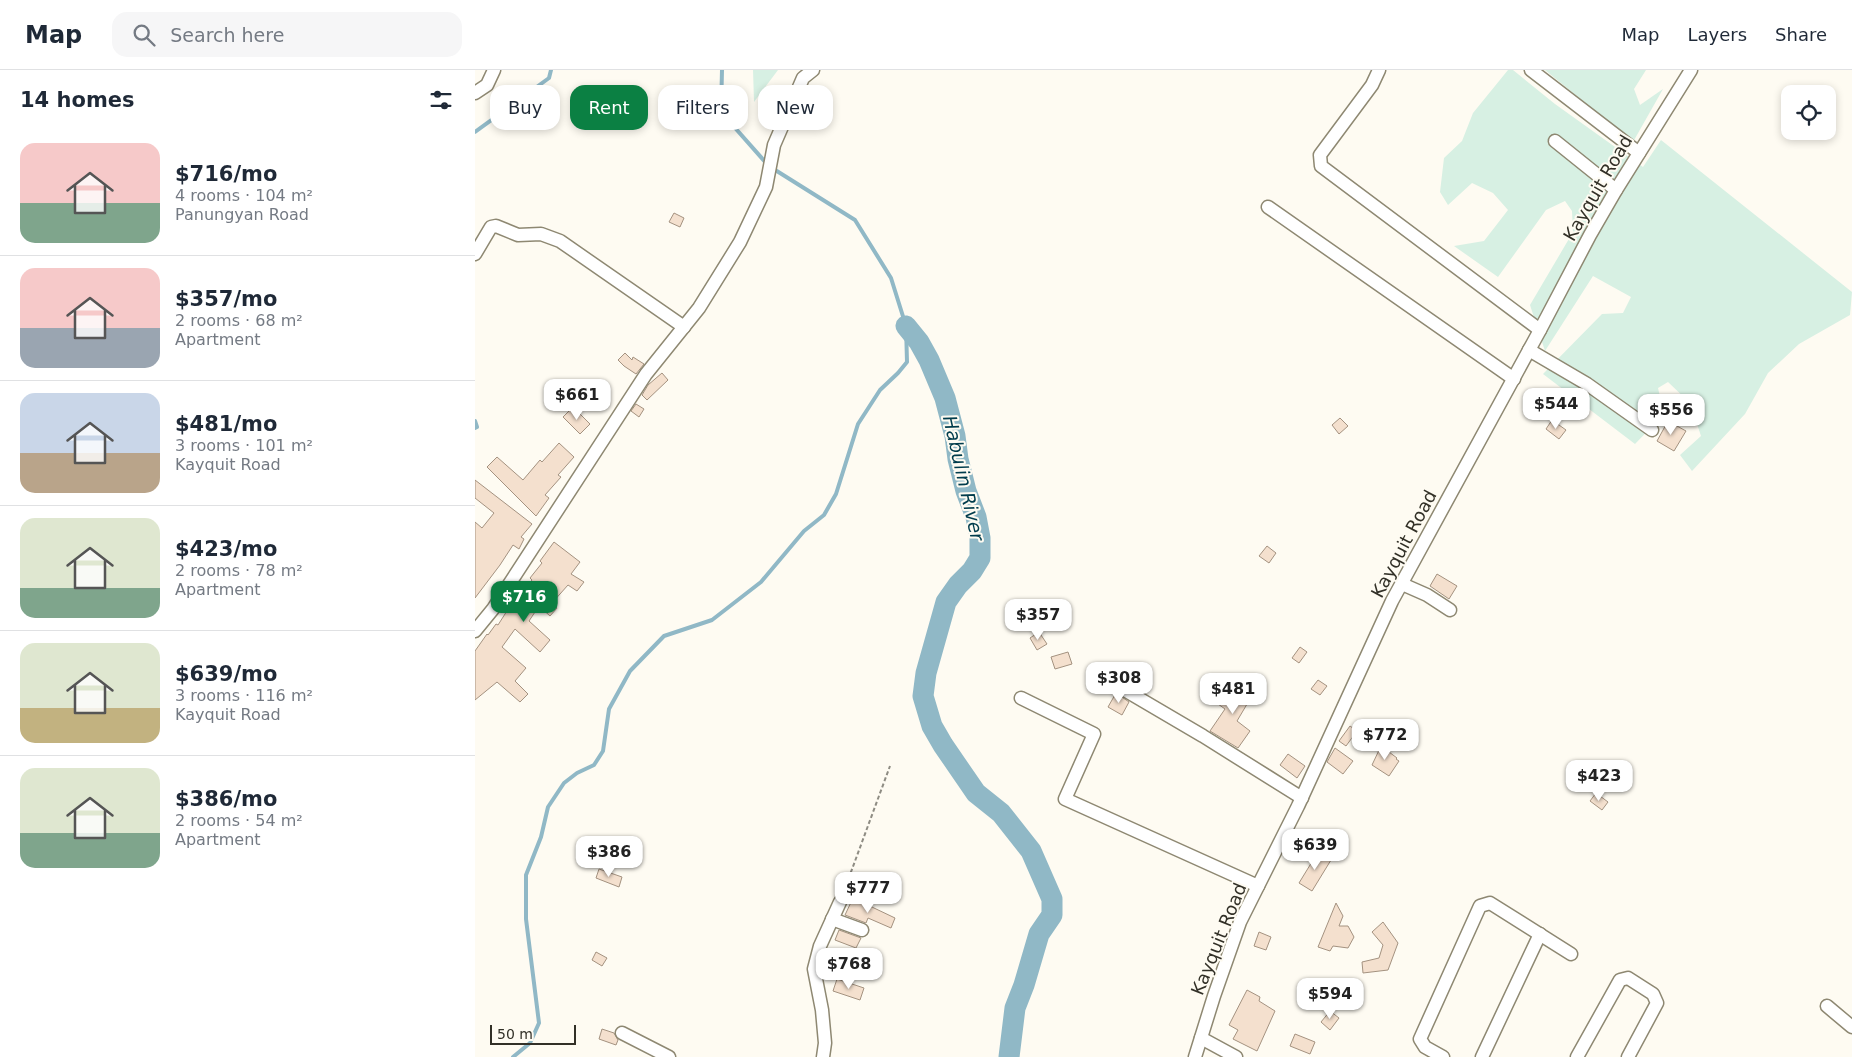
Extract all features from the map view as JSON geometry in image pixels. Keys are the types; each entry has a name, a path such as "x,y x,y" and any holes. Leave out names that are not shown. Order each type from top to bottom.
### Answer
{"street":[{"path":"475,93 487,85 494,70"},
{"path":"475,631 493,609 646,374 699,308 740,242 766,187 774,145 803,78 813,70"},
{"path":"1379,70 1373,85 1320,155 1321,166 1540,330"},
{"path":"1531,70 1639,152"},
{"name":"Kayquit Road","path":"1195,1057 1240,922 1302,798 1392,601 1540,330 1589,235 1639,152 1681,76 1691,70"},
{"path":"1555,141 1616,190"},
{"path":"1268,207 1513,379"},
{"path":"475,254 491,227 496,226 518,235 541,234 560,241 684,328"},
{"path":"1529,350 1587,384 1652,430"},
{"path":"1402,584 1427,595 1450,610"},
{"path":"1111,674 1123,689 1302,798"},
{"path":"1021,698 1094,734 1065,799 1258,886"},
{"path":"823,1057 825,1043 824,1027 814,968 820,946 840,902"},
{"path":"1443,1057 1425,1047 1420,1039 1480,906 1490,903 1571,954"},
{"path":"832,920 862,930"},
{"path":"1482,1057 1540,934"},
{"path":"1577,1057 1621,980 1628,978 1653,994 1657,1003 1628,1057"},
{"path":"1827,1006 1852,1027"},
{"path":"622,1033 669,1057"},
{"path":"1201,1038 1236,1057"}],"path":[{"path":"840,902 889,766"}],"green space":[{"path":"753,70 778,70 767,85 758,85 758,97 754,102"},
{"path":"1508,70 1513,70 1555,104 1643,167 1661,140 1852,292 1850,315 1799,344 1768,373 1745,414 1692,471 1680,455 1701,436 1690,403 1668,382 1658,388 1664,414 1635,444 1543,374 1602,314 1623,313 1631,297 1593,276 1545,351 1530,305 1573,232 1572,211 1565,201 1546,210 1498,277 1454,246 1484,241 1508,210 1493,193 1472,183 1448,205 1440,192 1444,158 1462,141 1473,113"},
{"path":"1545,70 1646,70 1634,89 1640,105 1663,89 1633,142"}],"building":[{"path":"674,213 684,218 680,227 669,222"},
{"path":"625,353 632,360 633,357 644,364 636,374 618,360"},
{"path":"662,373 668,380 647,400 642,395 648,385"},
{"path":"636,404 644,409 639,417 631,411"},
{"path":"573,407 590,424 580,434 563,417"},
{"path":"1340,418 1348,426 1339,434 1332,425"},
{"path":"1552,420 1566,430 1559,439 1546,429"},
{"path":"1668,421 1686,431 1674,451 1657,441"},
{"path":"559,443 574,457 558,475 561,477 545,495 549,498 536,516 487,467 497,457 523,480 540,460 542,462"},
{"path":"475,480 532,524 521,537 524,539 519,549 513,545 475,598 475,522 482,528 494,513 475,498"},
{"path":"554,542 580,562 571,574 584,582 577,591 568,585 552,603 557,608 550,616 539,606 529,621 550,640 540,652 515,629 502,647 526,668 515,681 528,694 520,702 497,682 475,700 475,651 487,634 496,624 498,625 519,592 521,593 532,580 530,578 542,563 540,561"},
{"path":"1267,546 1276,553 1269,563 1259,556"},
{"path":"1437,574 1457,586 1449,599 1430,586"},
{"path":"1039,632 1047,644 1037,650 1030,638"},
{"path":"1300,647 1307,652 1299,663 1292,658"},
{"path":"1068,652 1072,664 1055,669 1051,657"},
{"path":"1318,680 1327,686 1320,695 1311,689"},
{"path":"1232,681 1253,694 1237,721 1250,731 1238,748 1210,731 1225,709 1218,704"},
{"path":"1116,693 1129,702 1122,715 1108,707"},
{"path":"1350,726 1357,731 1346,746 1339,741"},
{"path":"1381,746 1399,761 1389,776 1372,765"},
{"path":"1335,748 1353,761 1343,774 1327,762"},
{"path":"1288,754 1305,766 1297,778 1280,765"},
{"path":"1596,793 1608,802 1602,810 1590,801"},
{"path":"1318,852 1331,860 1312,891 1299,883"},
{"path":"599,869 622,877 619,887 596,878"},
{"path":"853,898 895,918 891,928 868,918 866,923 845,915"},
{"path":"1336,903 1343,916 1339,926 1348,926 1354,937 1348,948 1333,946 1330,951 1318,947"},
{"path":"1383,922 1398,943 1388,970 1363,973 1362,962 1379,958 1383,945 1372,932"},
{"path":"839,930 861,938 856,948 835,940"},
{"path":"1259,932 1271,937 1266,950 1254,946"},
{"path":"596,952 607,958 602,966 592,960"},
{"path":"837,979 864,988 860,1000 833,991"},
{"path":"1247,990 1260,997 1259,1001 1275,1011 1257,1051 1233,1039 1238,1030 1229,1025"},
{"path":"1330,1011 1339,1018 1330,1030 1321,1022"},
{"path":"602,1029 614,1033 618,1040 616,1045 599,1039"},
{"path":"1295,1034 1315,1042 1310,1054 1290,1046"}],"waterway":[{"path":"475,132 549,78 551,70"},
{"path":"722,70 721,112 767,164"},
{"path":"513,1057 530,1043 539,1023 526,919 526,875 541,837 548,807 564,783 577,773 594,765 603,751 609,709 630,671 664,636 712,620 761,582 804,531 824,515 836,494 858,424 880,390 907,362 906,326 891,278 855,220 772,168"},
{"name":"Habulin River","path":"906,326 919,342 929,360 945,398 955,436 958,459 966,491 976,517 980,538 980,558 972,571 958,585 946,602 926,673 923,696 932,726 943,745 976,793 1001,813 1031,851 1052,899 1052,915 1039,934 1015,1008 1009,1057"},
{"path":"475,421 477,427 475,428"}]}
